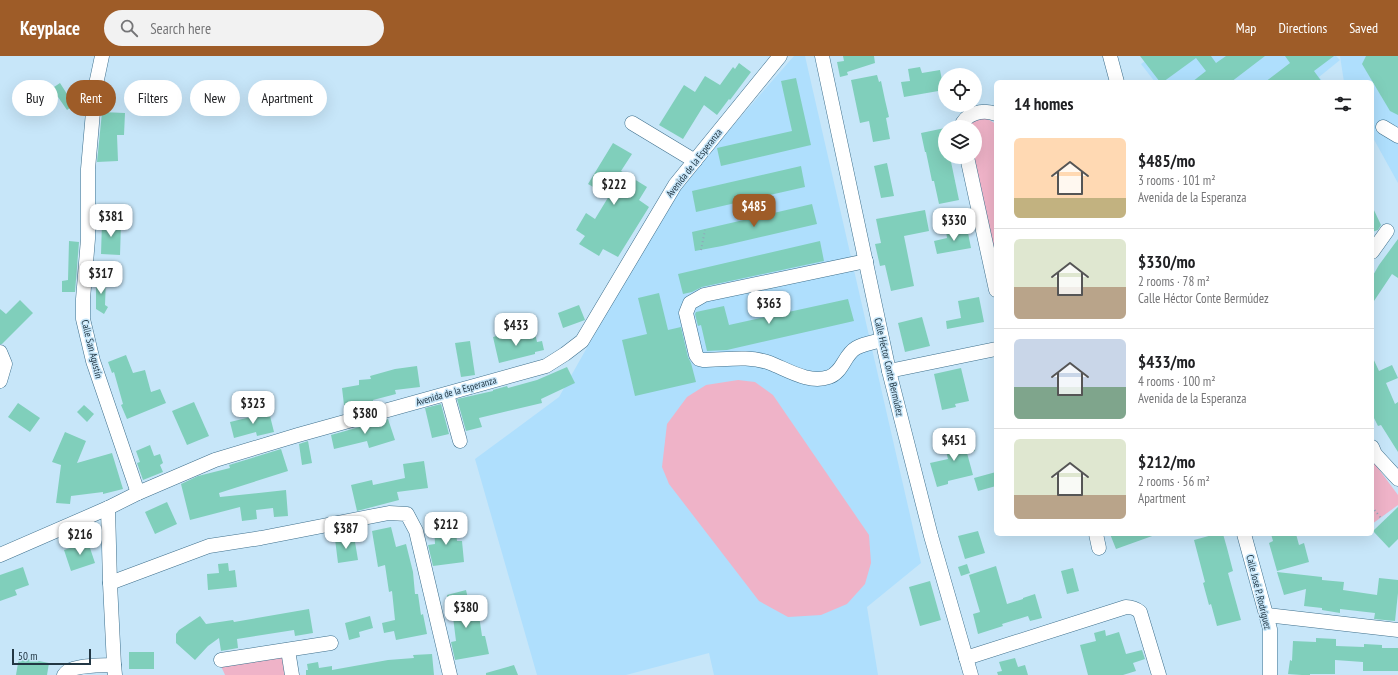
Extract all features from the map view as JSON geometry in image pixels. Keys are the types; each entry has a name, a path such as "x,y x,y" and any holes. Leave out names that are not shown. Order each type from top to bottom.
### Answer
{"street":[{"name":"Calle San Agustín","path":"102,56 95,89 88,168 88,239 83,299 83,320 93,361 138,493"},
{"name":"Avenida de la Esperanza","path":"0,555 215,460 546,366 566,354 582,341 675,185 780,56"},
{"name":"Calle Héctor Conte Bermúdez","path":"822,56 889,371 931,536 971,675"},
{"path":"1110,56 1116,80"},
{"path":"964,120 970,115 984,112 994,114"},
{"path":"632,123 694,161"},
{"path":"1383,127 1398,136"},
{"path":"969,164 994,281"},
{"path":"1374,249 1387,232"},
{"path":"866,261 704,295 690,303 686,313 698,359 746,359 768,362 794,373 812,378 821,379 830,377 835,374 856,348 882,340"},
{"path":"889,371 994,349"},
{"path":"0,352 5,364 0,381"},
{"path":"447,394 460,441"},
{"path":"1374,452 1398,479"},
{"path":"64,675 66,672 77,667 115,670 110,583 108,508"},
{"path":"110,583 209,546 261,538 389,513 407,514 416,531 450,675"},
{"path":"1097,536 1100,548"},
{"name":"Calle José P. Rodríguez","path":"1245,536 1270,629 1270,675"},
{"path":"966,658 1130,607 1140,612 1159,675"},
{"path":"1267,615 1398,630"},
{"path":"221,660 331,643"},
{"path":"288,650 292,675"}],"path":[{"path":"702,250 705,230"},
{"path":"1374,509 1381,518"}],"shaded area":[{"path":"794,56 805,56 921,563 867,607 878,675 714,675 709,653 626,675 537,675 475,459 559,397 680,186"},
{"path":"1152,56 1336,56 1340,60 1319,77 1321,80 1153,80 1141,64"},
{"path":"1340,56 1398,56 1398,183 1374,140 1374,80 1344,80"},
{"path":"986,118 994,123 994,262 973,164 982,164 982,120 975,120"},
{"path":"738,380 755,382 773,395 869,535 871,563 865,584 847,604 821,615 788,617 759,601 669,484 662,467 667,424 687,397 706,385"},
{"path":"1374,463 1398,495 1398,505 1374,523"},
{"path":"284,656 288,675 225,675 221,666"}],"building":[{"path":"843,56 874,56 875,63 847,72 848,75 840,77 837,62 844,61"},
{"path":"1140,56 1211,56 1216,63 1226,56 1265,56 1234,80 1195,80 1206,71 1196,58 1166,80 1158,80"},
{"path":"1285,56 1334,56 1314,71 1321,80 1268,80 1290,63"},
{"path":"1366,56 1398,56 1398,115 1390,111 1374,84 1374,80 1372,80 1362,64"},
{"path":"739,63 751,72 717,115 704,105 683,139 659,125 684,85 695,92 705,76 720,85 733,67 735,69"},
{"path":"920,67 922,73 938,70 938,91 904,97 901,82 910,81 908,69"},
{"path":"877,75 879,82 881,81 889,117 886,118 890,139 873,142 869,121 860,123 851,80"},
{"path":"796,78 811,145 721,166 717,148 792,131 781,81"},
{"path":"60,83 66,92 66,109 58,97 58,84"},
{"path":"116,113 124,113 124,135 117,135 118,161 97,162 102,116 116,116"},
{"path":"938,129 938,164 951,164 959,200 939,204 921,133"},
{"path":"613,143 632,154 621,171 647,187 639,200 649,207 618,257 603,249 599,256 579,244 585,236 576,230 586,213 595,219 609,196 588,184"},
{"path":"887,163 894,196 881,198 874,166"},
{"path":"801,166 805,187 696,212 692,191"},
{"path":"812,204 817,224 695,251 692,232"},
{"path":"925,210 929,231 904,236 914,286 891,291 885,265 880,266 875,244 881,243 876,219"},
{"path":"1374,210 1381,225 1378,230 1374,231"},
{"path":"102,222 121,223 120,255 101,254"},
{"path":"967,228 971,248 937,254 934,241 947,238 946,231"},
{"path":"1398,239 1398,278 1392,274 1374,301 1374,274"},
{"path":"69,241 79,242 75,292 62,292 62,281 68,280"},
{"path":"820,241 824,261 702,287 692,292 683,294 678,274"},
{"path":"96,278 106,278 105,305 108,307 104,314 96,309"},
{"path":"659,293 668,330 681,327 696,382 635,396 622,340 647,334 638,298"},
{"path":"979,297 984,322 947,329 946,321 961,318 958,301"},
{"path":"848,299 854,321 727,350 707,351 701,325 698,326 695,314 696,312 724,306 729,325"},
{"path":"20,300 33,313 2,344 0,344 0,309 6,314"},
{"path":"579,305 585,320 563,328 558,313"},
{"path":"922,317 930,346 905,352 898,323"},
{"path":"508,333 509,339 535,333 537,342 542,341 544,350 535,352 535,354 499,363 493,337"},
{"path":"470,341 475,375 461,377 455,343"},
{"path":"126,355 133,373 145,370 151,392 160,389 166,403 127,419 121,405 123,404 114,372 112,373 108,362"},
{"path":"1374,360 1379,371 1392,365 1398,378 1386,383 1395,404 1398,402 1398,452 1381,425 1378,426 1374,418"},
{"path":"417,366 420,387 395,390 396,394 373,401 344,405 342,388 359,385 359,380 371,379 370,376 395,369"},
{"path":"567,367 575,383 541,399 542,403 479,418 482,427 466,431 457,399 537,380"},
{"path":"961,368 969,401 955,404 956,407 942,410 934,374"},
{"path":"194,402 209,436 187,445 172,411"},
{"path":"18,403 40,418 30,432 8,417"},
{"path":"441,404 449,434 432,438 425,408"},
{"path":"84,405 94,414 87,422 77,412"},
{"path":"268,408 274,432 257,436 256,432 234,438 230,422 259,415 258,411"},
{"path":"388,419 395,440 369,448 367,441 334,449 331,435"},
{"path":"65,432 86,441 77,463 112,453 123,489 103,494 103,492 71,496 70,504 56,503 61,465 52,462"},
{"path":"971,436 975,451 967,453 973,475 948,481 948,484 937,487 930,463 948,459 944,443"},
{"path":"308,441 312,463 302,465 299,444"},
{"path":"150,445 154,456 160,454 163,463 160,465 163,472 143,480 137,463 140,462 136,451"},
{"path":"281,449 288,471 219,493 220,497 286,490 288,516 274,517 273,508 256,510 257,519 242,521 240,507 190,520 181,484 198,476 230,468 229,465"},
{"path":"424,461 428,488 397,492 399,500 357,511 351,485 372,480 373,485 405,478 403,464"},
{"path":"994,473 994,487 978,491 974,478"},
{"path":"167,502 177,524 155,534 145,512"},
{"path":"1398,507 1398,539 1389,548 1374,532 1374,530"},
{"path":"455,523 457,541 462,541 464,562 433,566 428,545 435,544 434,525"},
{"path":"391,527 396,547 406,544 413,572 415,594 418,594 421,615 423,614 427,634 396,640 394,631 384,633 382,623 395,620 392,591 389,592 385,565 378,567 372,531"},
{"path":"978,531 985,553 965,559 958,536"},
{"path":"354,536 358,560 338,563 335,539"},
{"path":"1111,536 1152,536 1116,549"},
{"path":"1209,536 1224,536 1233,571 1228,573 1241,620 1217,626 1203,583 1205,582 1194,540"},
{"path":"1272,536 1297,536 1299,545 1304,543 1309,562 1277,571 1269,543 1273,541"},
{"path":"88,542 95,563 71,571 64,550"},
{"path":"228,563 229,571 235,570 237,587 208,590 207,574 219,573 218,564"},
{"path":"967,564 970,573 961,576 958,567"},
{"path":"996,566 1007,604 1035,594 1042,618 1030,621 1028,616 1002,624 1003,626 978,634 973,614 980,612 969,575"},
{"path":"23,567 29,585 15,590 17,595 0,601 0,575"},
{"path":"1073,568 1079,591 1067,594 1061,571"},
{"path":"1277,572 1322,577 1322,580 1344,582 1343,590 1377,595 1379,578 1398,580 1395,621 1374,619 1375,613 1340,609 1340,613 1322,610 1322,608 1304,606 1306,589 1284,595"},
{"path":"930,581 941,620 920,626 909,587"},
{"path":"466,590 472,616 479,615 482,636 485,636 489,654 455,660 451,642 456,641 452,609 450,609 447,595"},
{"path":"309,609 313,633 295,636 294,630 237,639 238,648 221,651 219,638 208,646 195,660 176,643 176,634 179,630 200,616 206,624 233,620 234,622"},
{"path":"370,616 373,628 359,632 360,637 349,640 345,623"},
{"path":"1105,630 1106,636 1119,632 1126,654 1142,650 1145,659 1133,663 1136,671 1123,675 1088,675 1080,645 1096,641 1094,633"},
{"path":"1316,638 1336,639 1336,646 1364,647 1364,644 1382,645 1382,648 1398,648 1398,671 1363,671 1363,662 1335,660 1335,674 1288,674 1290,660 1292,661 1293,641 1316,642"},
{"path":"129,652 154,652 154,669 129,669"},
{"path":"432,654 434,675 306,675 306,670 308,670 307,664 318,662 319,668 332,666 332,670 388,660 414,658 413,655"},
{"path":"19,657 49,663 47,675 16,675"},
{"path":"1015,658 1018,667 1025,665 1028,675 998,675 997,672 1002,671 999,662"},
{"path":"514,665 518,675 486,675 486,673"}]}
